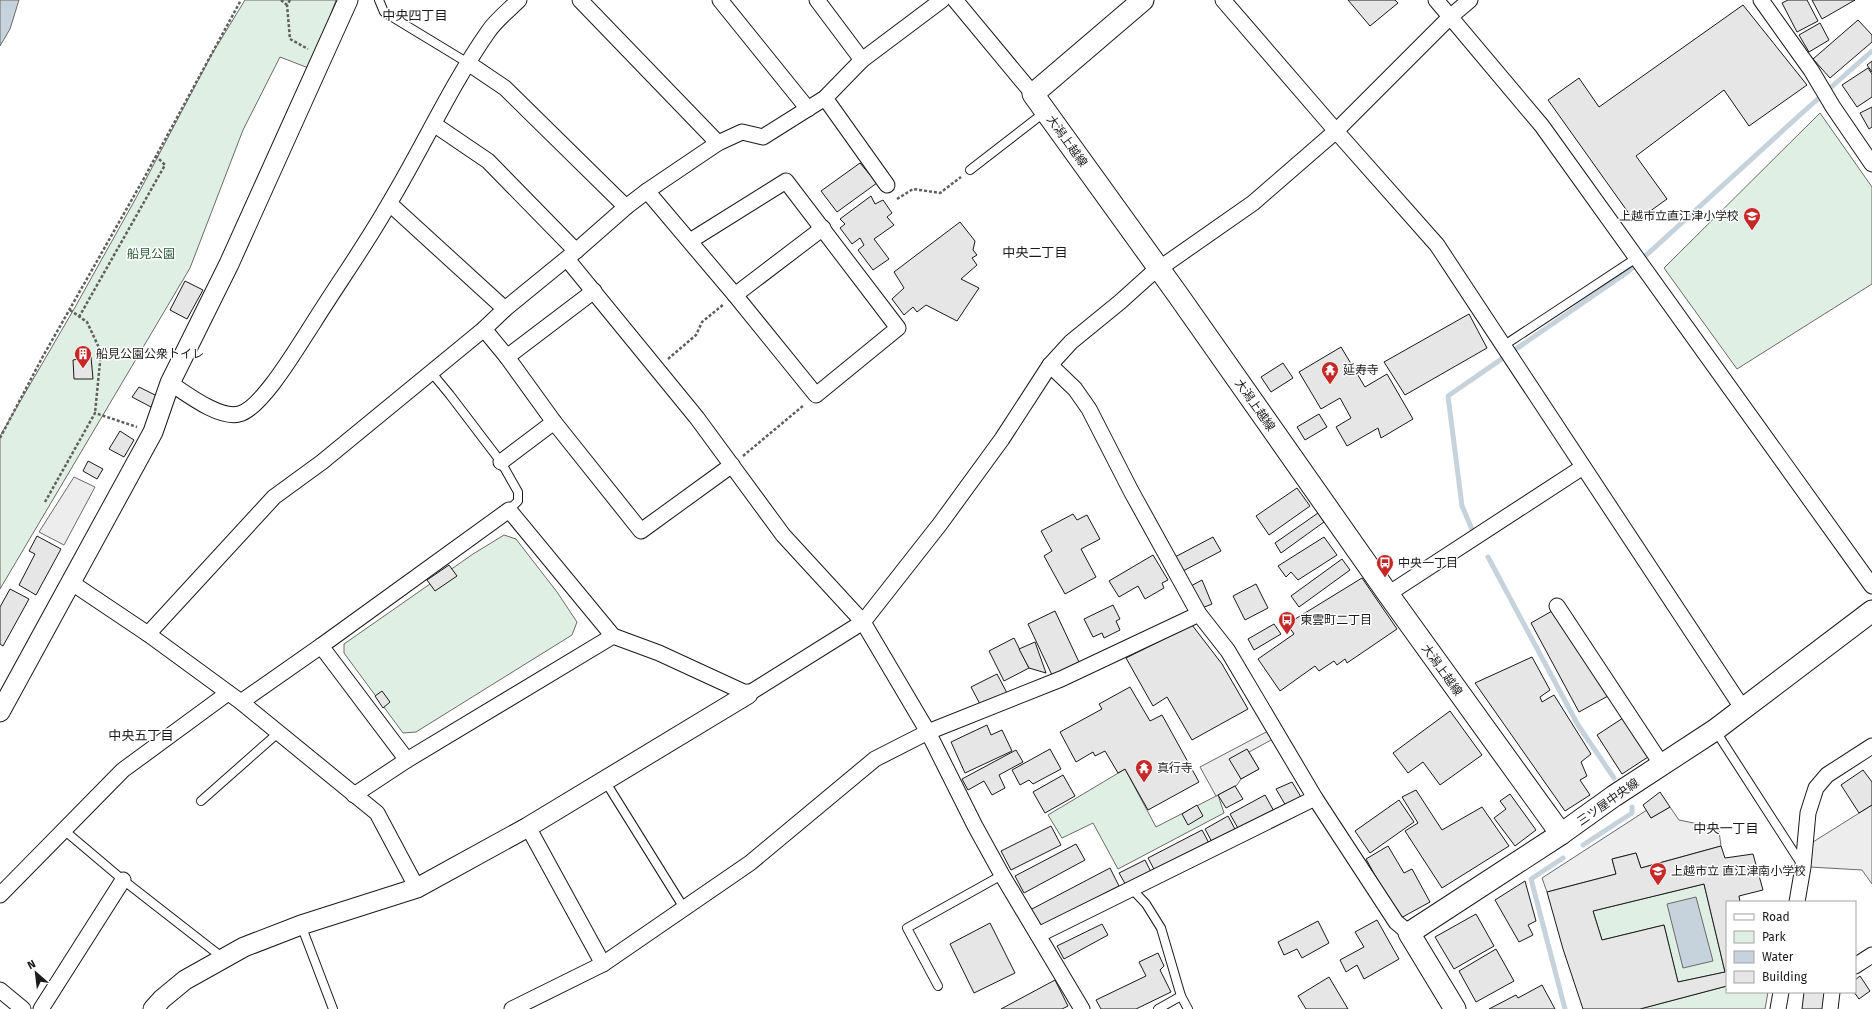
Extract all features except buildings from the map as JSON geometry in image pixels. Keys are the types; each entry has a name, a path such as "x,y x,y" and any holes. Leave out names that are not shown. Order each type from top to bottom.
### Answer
{"main road":[{"path":"1033,94 1143,0"},
{"name":"大潟上越線","path":"1033,94 1159,269 1388,594 1561,834"},
{"name":"三ツ屋中央線","path":"1410,933 1561,834 1715,730 1872,611"},
{"path":"1410,933 1452,1008"}],"street":[{"path":"0,712 72,583 153,432 170,383 229,264 348,0"},
{"path":"170,383 219,413 229,416 240,414 251,409 292,356 390,204 468,62 489,31 519,0"},
{"path":"580,0 718,143"},
{"path":"720,0 808,109"},
{"path":"817,0 862,60"},
{"path":"148,634 274,497 322,462 484,329 505,309 572,255 626,207 718,143 742,132 763,137 825,98 862,60 942,0"},
{"path":"954,0 1033,94"},
{"path":"1223,0 1437,245 1743,709"},
{"path":"1436,0 1542,126 1638,257 1872,586"},
{"path":"153,1009 162,998 185,980 244,947 301,925 417,888 528,827 748,694 863,622 940,524 1002,439 1050,365 1071,342 1159,269 1253,203 1336,131 1450,17 1470,0"},
{"path":"1761,0 1811,70 1833,107 1872,164"},
{"path":"468,62 505,88 626,207"},
{"path":"825,98 888,185"},
{"path":"434,125 488,161 572,255 594,290 657,368 784,535 863,622 928,732 975,826 1002,875 1082,1009"},
{"path":"647,191 735,295 816,395 898,328 786,181 690,241"},
{"path":"390,204 505,309"},
{"path":"735,295 823,228"},
{"path":"507,357 594,290"},
{"path":"484,329 507,357 554,422 641,531 732,465"},
{"path":"1050,365 1075,389 1089,409 1131,491 1199,614 1228,651 1315,798 1396,922 1410,933"},
{"path":"501,462 554,422"},
{"path":"1388,594 1583,467"},
{"path":"241,702 509,510 613,636 659,653 748,694"},
{"path":"72,583 148,634 241,702 377,813 417,888"},
{"path":"1557,606 1662,765"},
{"path":"512,1009 603,964 750,863 875,759 928,732 1061,679 1199,614"},
{"path":"354,795 407,760 613,636"},
{"path":"321,646 407,760"},
{"path":"0,895 65,831 123,770 228,693"},
{"path":"1797,901 1803,867 1808,813 1816,788 1827,775 1872,746"},
{"path":"1038,935 1315,798"},
{"path":"528,827 603,964"},
{"path":"41,1009 123,880"},
{"path":"1856,965 1872,955"},
{"path":"0,990 23,1009"},
{"path":"1778,1009 1781,993"},
{"path":"1830,1009 1832,993"}],"lane":[{"path":"379,0 384,12 468,62"},
{"path":"970,170 1046,112"},
{"path":"1503,346 1638,257"},
{"path":"430,372 450,395 501,462 518,492 518,501 509,510"},
{"path":"1715,730 1803,867"},
{"path":"201,801 278,733"},
{"path":"605,781 684,908"},
{"path":"65,831 123,880 223,958"},
{"path":"938,986 907,928 1002,875"},
{"path":"1131,888 1146,904 1161,928 1181,996 1188,1009"},
{"path":"301,925 334,1009"},
{"path":"1158,1009 1181,996"}],"path":[{"path":"0,438 241,0"},
{"path":"281,0 287,5"},
{"path":"290,0 287,5 290,39 323,56"},
{"path":"79,317 165,165 156,156"},
{"path":"888,185 897,199 914,189 940,193 970,170"},
{"path":"657,368 696,335 702,322 735,295"},
{"path":"45,502 95,412 101,352 87,322 70,310"},
{"path":"732,465 816,395"},
{"path":"95,412 153,432"}],"green space":[{"name":"船見公園","path":"245,0 336,0 311,69 280,57 243,130 190,268 0,589 0,436 74,309 136,198 212,54"},
{"path":"1820,113 1872,187 1872,284 1737,369 1664,268"},
{"path":"504,535 516,539 557,592 577,622 572,635 416,732 403,733 344,653 344,644 473,554"},
{"path":"1125,769 1156,827 1218,795 1224,813 1118,869 1093,823 1062,838 1048,815"},
{"path":"1704,884 1725,972 1678,982 1664,925 1602,940 1593,911"},
{"path":"1726,986 1726,993 1768,993 1765,1009 1640,1009"}],"shaded area":[{"path":"74,477 95,487 64,545 39,532"},
{"path":"1268,731 1273,739 1249,752 1259,769 1241,779 1237,785 1216,796 1200,767"},
{"path":"1872,805 1872,884 1862,870 1810,867 1813,842"},
{"path":"1670,807 1679,820 1708,826 1719,831 1721,846 1641,868 1636,853 1612,859 1616,874 1547,892 1542,878 1647,810 1651,818"}],"water":[{"path":"0,0 19,0 10,29 0,46"},
{"path":"1696,897 1713,961 1683,968 1667,904"}],"waterway":[{"path":"1474,534 1462,506 1448,396 1629,271 1872,51"},
{"path":"1488,557 1578,725 1614,778"},
{"path":"1583,845 1632,813 1632,807"},
{"path":"1563,858 1531,879 1565,1009"}],"place":[{"name":"上越市立直江津小学校","path":"1752,231"},
{"name":"船見公園公衆トイレ","path":"83,369"},
{"name":"延寿寺","path":"1330,385"},
{"name":"中央一丁目","path":"1385,578"},
{"name":"東雲町二丁目","path":"1287,635"},
{"name":"真行寺","path":"1144,783"},
{"name":"上越市立 直江津南小学校","path":"1658,886"}],"district":[{"name":"中央四丁目","path":"415,15"},
{"name":"中央二丁目","path":"1035,252"},
{"name":"中央五丁目","path":"141,735"},
{"name":"中央一丁目","path":"1726,828"}]}
